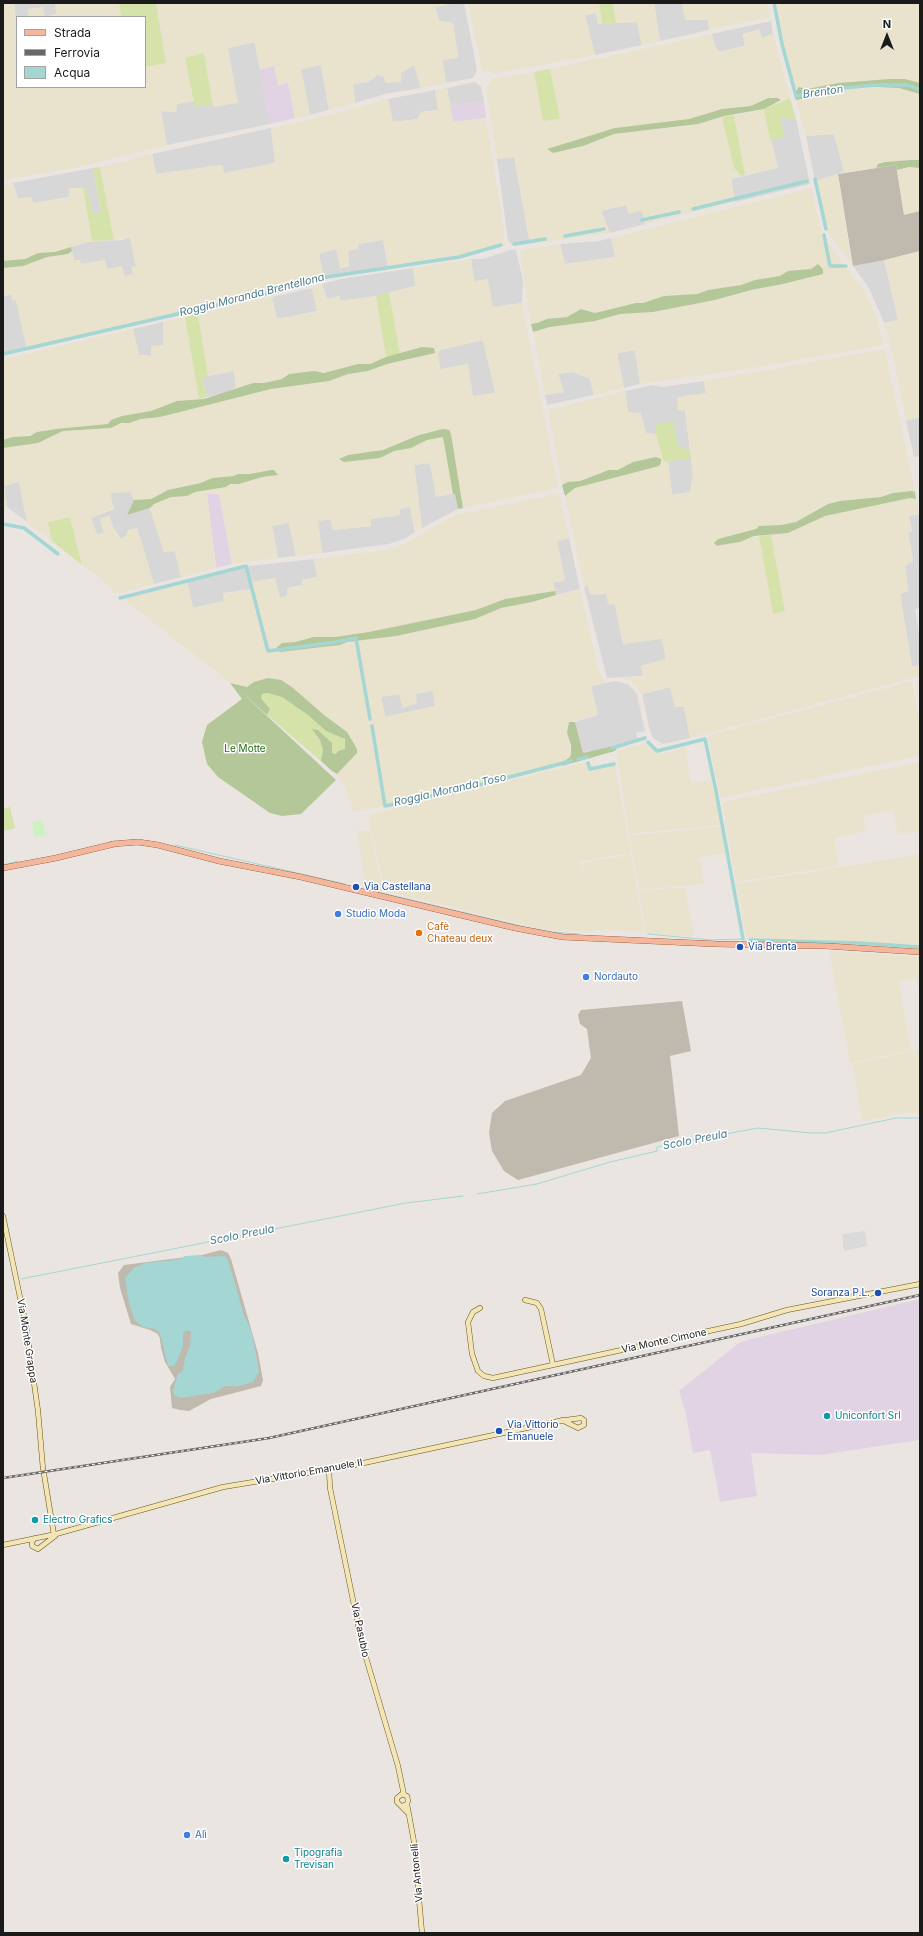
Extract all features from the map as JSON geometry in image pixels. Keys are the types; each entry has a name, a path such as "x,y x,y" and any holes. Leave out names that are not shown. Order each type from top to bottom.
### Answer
{"main road":[{"path":"3,868 56,858 136,839 159,842 186,852"},
{"path":"138,842 186,852 219,861 301,877 363,893 563,937 716,944 826,946 920,952"},
{"path":"112,844 159,842"},
{"name":"Via Monte Grappa","path":"3,1216 26,1326 38,1411 43,1469"},
{"name":"Via Monte Cimone","path":"480,1308 472,1314 468,1325 475,1365 481,1374 490,1378 496,1378 740,1324 788,1310 920,1284"},
{"path":"525,1300 537,1303 541,1309 553,1365"},
{"path":"562,1420 575,1426 581,1428 584,1425 583,1419 575,1419 575,1426"},
{"name":"Via Vittorio Emanuele II","path":"3,1545 53,1536 223,1487 329,1470 562,1420 575,1419"},
{"name":"Via Pasubio","path":"329,1470 330,1488 362,1644 402,1788 402,1795 396,1801 398,1805 404,1805 408,1799 402,1795"},
{"path":"44,1474 53,1536"},
{"name":"Via Vittorio Emanuele II","path":"42,1547 53,1536"},
{"path":"20,1542 28,1543 32,1546 37,1549 42,1547 42,1540 36,1538 32,1541 32,1546"},
{"name":"Via Antonelli","path":"404,1805 408,1814 414,1842 422,1933"}],"shaded area":[{"path":"14,3 57,3 56,14 43,16 28,9 28,16 16,16 16,28"},
{"path":"14,3 16,19 16,88 146,88 146,67 166,63 156,3 453,3 435,7 439,21 453,23 458,58 443,60 446,83 421,88 414,65 401,73 401,82 385,83 384,76 377,75 368,82 353,84 355,103 329,110 321,65 301,69 310,115 295,118 288,82 278,86 274,66 260,69 254,42 228,48 238,103 213,107 204,54 185,58 194,101 177,104 176,112 161,111 167,145 79,167 3,180 3,9"},
{"path":"55,3 119,3 121,16 49,16 56,14"},
{"path":"453,3 464,3 477,70 473,78 446,83 442,60 458,57 453,23 439,21 435,7"},
{"path":"468,3 599,3 602,24 598,24 596,13 585,15 595,55 493,74 482,69"},
{"path":"613,3 654,3 660,41 642,45 637,22 616,23"},
{"path":"654,3 682,3 686,20 708,20 709,30 660,41"},
{"path":"682,3 767,3 770,17 709,30 708,20 685,20"},
{"path":"773,3 920,3 920,83 905,79 870,80 838,83 814,89 807,89 804,87 797,89 794,94 781,49"},
{"path":"43,7 45,16 28,16 28,9"},
{"path":"596,13 598,24 637,22 642,45 595,55 585,15"},
{"path":"771,21 773,34 762,38 759,30 743,34 745,46 718,52 711,34"},
{"path":"759,29 762,38 773,34 790,98 781,100 778,98 768,98 751,106 722,109 689,119 615,128 595,136 584,137 564,145 550,147 574,149 614,134 681,127 722,117 734,168 741,176 731,179 735,202 645,224 642,211 628,213 626,205 601,211 610,233 530,244 514,157 497,159 486,88 492,79 534,72 543,121 559,119 550,69 711,34 718,52 745,46 743,34"},
{"path":"255,42 270,124 167,145 161,111 176,112 177,104 194,101 195,107 210,104 228,48"},
{"path":"321,65 329,110 310,115 301,69"},
{"path":"414,65 421,88 385,94 355,103 353,84 368,82 377,75 401,82 401,73"},
{"path":"274,66 288,82 295,118 270,124 260,69"},
{"path":"474,82 481,86 484,102 450,105 447,88"},
{"path":"856,86 899,88 920,94 920,160 885,162 878,164 876,168 838,174 852,265 828,233 815,185 815,181 844,172 834,134 806,136 796,100"},
{"path":"447,88 453,122 486,118 504,231 505,246 470,254 388,267 383,240 358,244 358,249 348,251 349,267 340,268 336,249 319,254 324,279 27,349 16,300 12,301 11,295 3,296 3,268 14,267 47,257 68,254 72,251 74,260 80,260 81,264 105,260 107,269 122,266 125,276 133,274 131,267 136,266 130,237 114,240 100,167 152,154 156,174 222,165 224,173 275,163 271,128 338,113 388,99 393,122 418,119 421,112 438,110 435,90"},
{"path":"435,90 438,110 421,112 418,119 393,122 388,99"},
{"path":"484,102 486,118 453,122 450,105"},
{"path":"764,109 778,168 745,175 734,115"},
{"path":"780,118 796,119 810,184 735,202 731,179 777,168 770,140 785,137"},
{"path":"271,128 276,163 224,173 222,165 156,174 152,154"},
{"path":"834,134 844,172 815,181 806,136"},
{"path":"514,157 530,244 514,246 508,241 497,159"},
{"path":"896,165 904,214 920,211 920,251 853,266 838,174"},
{"path":"909,167 920,168 920,211 904,215 897,170"},
{"path":"93,168 101,213 93,214 86,188 69,188 69,197 34,203 18,198 13,183"},
{"path":"13,183 18,198 31,197 34,203 69,198 69,188 83,188 92,241 55,252 38,253 25,259 3,261 3,185"},
{"path":"811,188 823,236 864,291 876,316 884,345 747,369 640,384 635,350 617,353 624,388 594,395 590,379 573,372 558,374 564,392 545,395 533,332 550,327 595,321 620,314 653,312 715,300 751,290 783,284 808,278 815,265 811,269 761,281 755,280 741,285 708,290 697,294 664,296 643,303 636,303 594,313 581,310 567,317 547,319 531,324 520,255 522,250 560,244 565,264 615,257 611,238"},
{"path":"626,205 642,211 645,224 610,233 601,211"},
{"path":"130,237 136,266 133,275 125,276 107,269 105,260 81,264 74,260 71,247 84,242 122,240"},
{"path":"611,238 616,257 565,264 560,244 599,241"},
{"path":"383,239 388,267 324,279 319,254 336,249 349,266 348,250 358,244"},
{"path":"513,249 516,251 523,281 522,303 493,307 474,281 471,259 483,259"},
{"path":"920,251 920,417 906,421 893,357 884,323 898,320 885,260"},
{"path":"471,259 474,281 488,279 493,307 522,303 558,488 463,508 451,434 446,430 426,432 383,450 339,458 348,461 380,458 394,451 411,448 427,440 443,437 453,494 436,497 430,463 414,465 422,528 415,532 410,507 399,509 400,515 371,519 371,526 333,530 331,519 318,521 322,553 296,556 289,523 272,526 278,558 232,564 219,494 207,494 216,568 181,577 175,551 164,552 150,508 154,504 171,497 187,496 195,492 226,487 230,484 239,484 262,477 277,475 259,473 238,474 234,476 212,478 201,483 168,490 151,499 134,500 130,492 110,493 114,509 91,518 97,534 103,533 100,518 109,516 113,527 121,539 125,538 128,530 137,528 154,584 121,593 115,593 107,584 82,565 70,517 48,522 52,541 27,522 19,482 4,486 7,507 3,504 3,448 38,443 63,431 111,428 121,423 129,423 141,419 160,417 271,389 329,381 348,374 368,371 387,364 411,359 435,350 434,348 428,347 400,354 389,292 416,286 413,268","holes":["483,340 495,393 473,396 468,364 440,369 438,354 440,350"]},
{"path":"884,260 898,320 884,323 869,288 853,266"},
{"path":"413,268 416,286 376,296 340,301 340,296 327,299 322,284 341,279"},
{"path":"322,284 327,299 339,296 341,301 376,296 386,357 370,364 358,364 328,372 289,374 282,379 264,383 253,383 240,388 236,387 234,371 208,376 198,314 272,297 277,319 317,311 312,288"},
{"path":"312,288 317,311 277,319 272,297"},
{"path":"11,294 16,300 27,349 3,354 3,296"},
{"path":"185,317 199,399 182,400 151,411 122,416 108,424 52,429 3,440 3,359 133,329 139,355 151,356 151,346 163,345 163,322"},
{"path":"163,322 163,345 151,356 139,355 133,329"},
{"path":"483,340 496,393 473,396 440,369 438,354 440,350"},
{"path":"885,349 915,492 893,493 881,497 840,501 828,504 796,522 782,525 759,526 756,529 718,539 717,546 759,536 773,614 785,611 771,535 788,533 825,516 849,510 910,498 916,499 919,514 909,516 912,531 908,532 913,561 905,566 908,591 900,594 912,667 920,665 920,676 690,738 684,707 675,707 670,687 642,694 631,681 622,678 643,676 641,666 666,659 662,639 623,644 615,605 608,604 606,594 590,595 588,585 584,587 565,496 575,488 659,466 656,457 633,462 618,470 562,485 548,410 625,391 628,412 641,413 646,433 656,434 664,461 668,461 672,495 690,492 693,476 685,410 678,411 677,397 706,393 704,381"},
{"path":"635,350 640,384 624,388 617,353"},
{"path":"234,371 236,387 227,392 207,397 202,377"},
{"path":"573,372 590,379 594,395 547,405 545,395 564,392 558,374"},
{"path":"704,381 706,393 685,410 690,451 678,446 656,426 656,434 646,433 628,412 625,391 653,385 662,387"},
{"path":"920,417 920,456 914,457 906,421"},
{"path":"691,458 693,476 690,492 672,495 668,461"},
{"path":"430,463 436,496 455,493 458,509 422,528 414,465"},
{"path":"19,482 27,522 7,507 4,486"},
{"path":"116,491 130,492 134,500 127,515 150,508 164,552 175,551 181,577 154,584 137,528 121,539 113,527 109,516 103,533 97,535 91,518 114,509 109,493"},
{"path":"219,493 232,564 216,568 207,494"},
{"path":"559,493 569,538 557,541 565,581 553,582 555,591 505,599 476,610 369,632 335,637 314,637 295,642 282,643 280,651 340,645 347,642 396,636 475,619 501,608 532,602 580,589 598,668 605,683 591,686 598,715 569,722 567,733 571,754 570,757 563,762 562,766 557,768 401,803 353,812 345,786 337,774 357,753 346,731 324,715 292,687 254,682 251,687 247,687 230,683 121,597 187,581 193,608 224,601 223,594 254,589 252,582 275,578 280,598 287,596 287,588 303,585 302,580 317,577 314,559 391,549 406,543 451,517","holes":["433,691 435,706 385,717 381,697 399,694 403,708 417,703 416,694"]},
{"path":"410,507 415,532 404,539 389,544 322,553 318,521 331,519 333,530 371,526 370,519 400,515 399,509"},
{"path":"919,514 920,608 915,609 920,639 920,665 912,667 900,594 908,590 905,566 913,561 908,532 912,531 909,516"},
{"path":"289,523 296,556 278,558 272,526"},
{"path":"569,538 580,589 556,595 553,582 565,580 557,541"},
{"path":"314,559 317,577 302,580 303,585 288,588 287,596 280,598 275,578 253,582 254,589 223,593 224,601 193,608 187,581 240,567"},
{"path":"588,585 606,594 615,605 623,644 662,638 666,659 641,666 643,676 607,678 584,587"},
{"path":"616,681 629,685 637,694 645,731 636,733 638,740 583,753 575,722 598,715 591,686"},
{"path":"912,681 918,715 920,715 920,756 720,798 708,737 710,735"},
{"path":"670,687 675,707 684,707 690,738 663,744 653,738 649,727 642,694"},
{"path":"433,691 435,706 385,717 381,697 399,694 403,708 416,694"},
{"path":"642,744 648,745 662,754 685,747 691,783 712,780 721,825 629,834 617,755 620,750"},
{"path":"590,761 593,769 615,765 631,853 580,861 583,871 583,864 586,862 631,855 644,931 593,930 593,932 542,929 385,891 368,815"},
{"path":"920,762 920,831 898,835 893,811 863,816 866,831 834,839 838,866 736,882 722,802"},
{"path":"722,826 726,853 699,858 704,884 639,890 629,836"},
{"path":"371,830 383,891 366,888 357,831"},
{"path":"920,854 920,947 853,942 747,938 746,936 736,884"},
{"path":"685,887 694,937 646,933 639,891"},
{"path":"829,951 920,957 920,997 917,978 899,982 911,1050 850,1063"},
{"path":"682,1001 691,1051 670,1056 679,1136 518,1180 504,1171 492,1151 489,1133 492,1113 505,1101 581,1075 591,1058 587,1029 580,1024 578,1015 581,1010"},
{"path":"920,1049 920,1113 901,1113 863,1122 852,1064"},
{"path":"865,1231 867,1246 844,1251 842,1234"},
{"path":"221,1250 228,1253 231,1259 258,1353 263,1380 261,1386 211,1399 189,1411 172,1408 170,1387 175,1379 165,1362 158,1334 131,1324 120,1288 118,1273 124,1265 202,1255"},
{"path":"920,1299 920,1440 819,1455 751,1453 757,1496 720,1502 710,1450 693,1453 686,1414 679,1391 739,1343"}],"green space":[{"path":"119,3 156,3 166,63 146,67 146,16 121,16"},
{"path":"599,3 613,3 616,23 602,24"},
{"path":"204,53 213,107 210,104 195,107 185,58"},
{"path":"550,69 560,119 543,121 534,72"},
{"path":"905,79 920,83 920,94 899,88 856,86 796,100 794,94 799,87 807,89 838,83"},
{"path":"768,98 778,98 781,100 764,109 724,116 698,124 614,134 583,146 553,153 547,149 615,128 689,119 722,109 751,106"},
{"path":"790,98 796,119 780,118 785,137 770,140 764,109"},
{"path":"734,115 745,175 741,176 734,168 722,117"},
{"path":"920,160 920,168 909,167 897,170 896,165 876,168 878,164 885,162"},
{"path":"100,167 114,240 92,241 83,188 86,188 93,214 101,213 93,168"},
{"path":"71,247 72,251 68,254 47,257 23,266 3,268 3,261 25,259 38,253 55,252"},
{"path":"818,264 823,269 823,274 751,290 715,300 653,312 620,314 595,321 550,327 533,332 531,324 547,319 567,317 581,309 595,313 636,303 643,303 664,296 697,294 708,290 741,285 755,280 780,276 788,271 811,269"},
{"path":"389,292 400,354 386,357 376,296"},
{"path":"198,314 208,376 202,378 207,397 199,399 185,317"},
{"path":"422,347 434,348 435,353 387,364 368,371 348,374 329,381 271,389 160,417 141,419 129,423 121,423 111,428 63,431 38,443 3,448 3,440 13,437 30,436 37,432 56,429 108,424 111,420 122,416 151,411 177,401 204,399 253,383 264,383 282,379 289,374 314,371 324,373 358,364 370,364 386,357"},
{"path":"673,422 678,446 690,451 691,458 664,462 656,434 656,426 658,423"},
{"path":"443,429 449,430 451,434 463,508 458,509 455,494 453,494 443,437 427,440 411,448 394,451 380,458 344,462 339,459 348,455 383,450 419,435"},
{"path":"656,457 661,459 659,466 575,488 565,496 562,485 568,482 580,481 609,470 618,470 633,462"},
{"path":"274,470 278,475 262,477 239,484 230,484 226,487 195,492 187,496 171,497 154,504 150,508 127,515 134,500 151,499 168,490 201,483 212,478"},
{"path":"912,491 915,492 916,499 910,498 825,516 788,533 754,536 740,542 717,546 714,543 718,539 756,529 759,526 782,525 796,522 828,504"},
{"path":"70,517 82,565 52,541 48,522"},
{"path":"771,535 785,611 773,614 759,536"},
{"path":"555,591 556,595 532,602 501,608 475,619 396,636 347,642 340,645 280,652 275,649 282,643 295,642 314,637 335,637 369,632 476,610 505,599"},
{"name":"Le Motte","path":"268,678 281,680 292,687 324,715 347,732 357,749 357,753 337,774 321,761 323,750 320,740 312,729 318,730 332,743 332,753 336,754 338,751 345,749 345,739 326,731 308,715 282,697 267,693 262,694 261,698 270,709 267,715 237,688 336,780 301,814 282,816 270,813 218,777 207,764 202,742 207,725 242,699 230,683 247,687 254,682"},
{"name":"Le Motte","path":"267,693 282,697 308,715 326,731 342,737 346,742 345,749 338,751 336,754 332,753 325,736 318,730 317,737 320,740 323,750 321,761 267,715 270,709 261,697 262,694"},
{"path":"569,722 575,722 583,753 630,742 619,745 615,751 562,766 563,762 570,757 571,754 571,745 567,733"},
{"path":"10,807 15,828 3,831 3,809"},
{"path":"42,820 46,835 35,837 32,823"}],"water":[{"path":"200,1255 206,1257 225,1256 228,1260 244,1315 252,1333 259,1372 253,1382 239,1386 226,1386 213,1393 180,1398 174,1395 173,1390 178,1374 183,1371 185,1358 190,1346 191,1332 188,1330 183,1333 183,1346 177,1361 174,1366 168,1366 160,1333 155,1329 143,1327 135,1321 129,1303 125,1278 134,1268 145,1263"}],"waterway":[{"name":"Brenton","path":"774,3 782,44 796,96 842,88 876,85 908,85 920,90"},
{"name":"Roggia Moranda Brentellona","path":"815,179 826,229"},
{"name":"Roggia Moranda Brentellona","path":"693,209 807,181"},
{"name":"Roggia Moranda Brentellona","path":"642,220 679,212"},
{"name":"Roggia Moranda Brentellona","path":"565,236 604,229"},
{"name":"Roggia Moranda Brentellona","path":"824,235 830,266 846,266"},
{"name":"Roggia Moranda Brentellona","path":"514,244 545,239"},
{"name":"Roggia Moranda Brentellona","path":"3,354 291,288 327,277 459,257 501,245"},
{"name":"Roggia Moranda Toso","path":"3,524 24,528 58,554"},
{"name":"Roggia Moranda Toso","path":"120,598 246,566 268,651 356,638 370,719"},
{"name":"Roggia Moranda Toso","path":"372,726 385,806 452,792 571,761"},
{"name":"Roggia Moranda Toso","path":"612,748 645,738"},
{"name":"Roggia Moranda Toso","path":"648,742 657,751 705,739 743,939"},
{"name":"Roggia Moranda Toso","path":"578,759 587,757"},
{"name":"Roggia Moranda Toso","path":"588,763 590,769 614,764"},
{"path":"175,845 345,884"},
{"path":"3,865 18,861"},
{"path":"365,889 525,927 552,932 578,934"},
{"path":"648,934 710,940 743,939"},
{"name":"Roggia Moranda Toso","path":"750,940 859,943 920,947"},
{"name":"Scolo Preula","path":"477,1194 537,1184 610,1162 657,1151 657,1147 758,1128 825,1133 896,1118 920,1118"},
{"name":"Scolo Preula","path":"21,1279 406,1203 463,1196"}],"railway":[{"path":"3,1478 269,1438 920,1295"}],"place":[{"name":"Via Castellana","path":"356,887"},
{"name":"Studio Moda","path":"338,914"},
{"name":"Cafè Chateau deux","path":"419,933"},
{"name":"Via Brenta","path":"740,947"},
{"name":"Nordauto","path":"586,977"},
{"name":"Soranza P.L.","path":"878,1293"},
{"name":"Uniconfort Srl","path":"827,1416"},
{"name":"Via Vittorio Emanuele","path":"499,1431"},
{"name":"Electro Grafics","path":"35,1520"},
{"name":"Alì","path":"187,1835"},
{"name":"Tipografia Trevisan","path":"286,1859"}]}
